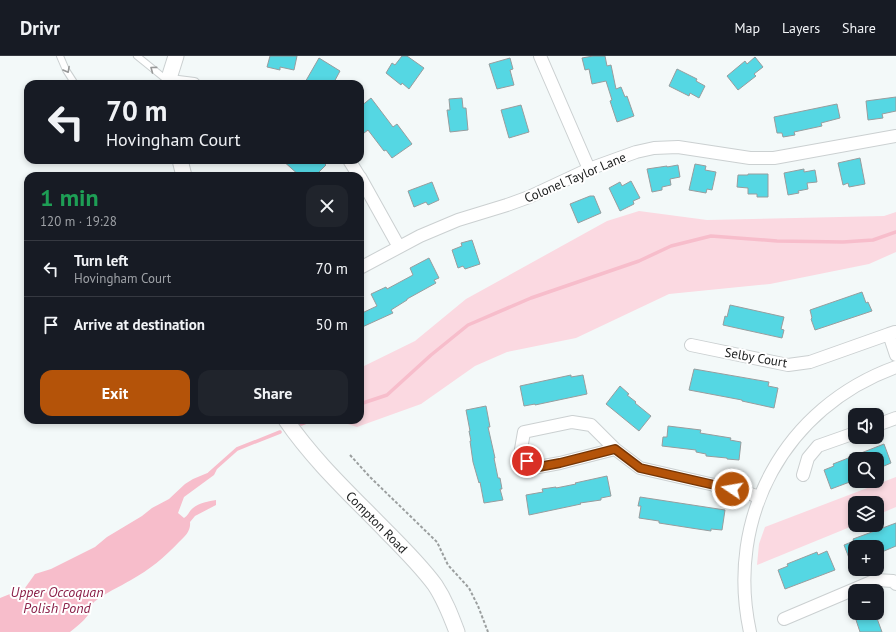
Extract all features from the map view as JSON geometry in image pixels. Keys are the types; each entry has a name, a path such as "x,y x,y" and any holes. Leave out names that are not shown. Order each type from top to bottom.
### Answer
{"street":[{"path":"171,80 176,56"},
{"path":"540,56 589,169"},
{"name":"Colonel Taylor Lane","path":"364,266 420,236 458,220 529,197 589,169 636,152 654,148 678,147 750,158 774,158 896,136"},
{"path":"364,184 399,247"},
{"name":"Selby Court","path":"691,345 788,364 810,362 892,333 896,355"},
{"path":"750,632 744,599 746,550 752,519 759,498 772,471 796,435 825,406 868,379 896,367"},
{"path":"884,422 896,418"},
{"path":"615,449 560,463 533,468 520,455 524,432 572,422 591,425 615,449 640,468 746,492 759,498"},
{"name":"Compton Road","path":"289,424 302,443 331,475 398,542 423,570 443,599 457,632"},
{"path":"803,475 808,458 818,446 848,435"},
{"path":"784,619 876,580 893,581 896,584"}],"lane":[{"path":"60,56 66,70 73,80"},
{"path":"137,56 166,80"}],"path":[{"path":"350,456 437,542 448,565 469,588 488,632"}],"shaded area":[{"path":"639,211 707,220 884,216 896,212 896,252 869,264 770,284 669,294 576,338 507,352 475,366 421,404 357,427 348,424 364,424 364,366 415,341 466,299 607,221"},
{"path":"896,477 896,507 884,512 884,496 848,496 848,528 757,565 759,544 765,527 867,488 884,488 884,482"}],"water":[{"name":"Upper Occoquan Polish Pond","path":"217,469 214,475 184,497 178,513 184,518 195,506 216,500 216,505 195,516 190,522 189,531 156,563 138,576 94,602 86,618 70,632 0,632 0,598 25,588 35,574 51,569 95,547 107,537 142,516 152,508 169,499 185,484"}],"building":[{"path":"270,56 297,56 294,70 280,67 280,70 267,67"},
{"path":"402,56 407,56 424,68 409,89 402,83 401,85 386,73 392,63 395,65"},
{"path":"605,56 607,66 611,65 616,89 621,87 625,97 627,96 634,116 617,122 610,101 612,100 606,81 592,84 589,69 585,70 582,58"},
{"path":"755,57 763,67 754,74 756,76 738,90 727,76 745,61 747,64"},
{"path":"319,58 340,71 335,80 306,80"},
{"path":"510,58 513,69 510,70 514,85 497,89 489,64"},
{"path":"677,69 697,79 696,81 705,86 699,98 690,93 689,96 669,86"},
{"path":"896,97 896,111 882,114 883,118 868,120 866,101"},
{"path":"371,98 393,127 397,124 412,144 392,158 386,150 384,151 368,130 364,133 364,104"},
{"path":"462,98 463,108 466,108 468,130 450,132 447,110 450,110 449,99"},
{"path":"837,104 840,118 821,123 822,126 794,132 795,135 783,137 782,133 777,133 774,117"},
{"path":"521,105 529,132 509,138 501,110"},
{"path":"860,158 865,184 849,187 848,183 843,185 838,163"},
{"path":"286,164 326,165 319,172 296,172"},
{"path":"695,164 706,166 705,170 716,172 712,190 707,189 706,193 689,190"},
{"path":"678,165 680,177 670,179 671,185 662,187 662,190 652,192 647,169"},
{"path":"804,169 804,172 815,170 817,182 807,183 808,189 798,191 799,193 788,195 784,173"},
{"path":"768,174 768,197 757,197 757,194 748,194 748,188 737,187 738,175"},
{"path":"631,181 640,198 633,201 634,204 620,211 609,188 620,182 622,186"},
{"path":"432,182 439,200 428,205 426,202 414,207 408,191"},
{"path":"590,196 594,196 601,213 578,223 570,204"},
{"path":"472,240 480,264 465,269 463,266 458,268 452,250 462,246 461,243"},
{"path":"429,258 439,278 434,280 436,283 407,299 391,310 393,313 364,326 364,312 377,306 371,294 386,287 387,289 413,275 410,268"},
{"path":"862,292 866,303 868,302 872,311 815,330 811,319 810,310"},
{"path":"730,305 784,317 781,329 784,330 782,338 723,325"},
{"path":"694,369 769,382 768,386 778,388 774,408 689,390"},
{"path":"571,375 571,377 583,375 587,394 524,406 520,386"},
{"path":"620,386 629,394 627,395 636,402 635,403 651,416 639,431 606,404"},
{"path":"486,406 490,427 488,427 498,478 500,478 502,489 500,489 503,500 484,503 480,482 479,483 473,462 466,410"},
{"path":"668,426 701,430 700,433 731,438 730,440 741,442 739,460 706,456 706,454 696,452 696,450 662,446 663,437 667,437"},
{"path":"884,444 891,463 884,466 884,452 864,452"},
{"path":"848,458 848,483 831,489 824,470 834,466 833,464"},
{"path":"607,476 611,496 601,498 601,500 580,503 581,504 529,515 526,495 543,492 542,489 576,484 575,483"},
{"path":"640,497 725,510 722,530 711,529 711,531 659,523 659,521 639,518 641,506 638,506"},
{"path":"896,523 896,546 884,551 884,540 853,539 872,532 884,532 884,527"},
{"path":"848,543 848,555 844,545"},
{"path":"827,551 835,570 785,589 778,570 788,566 787,564 817,552 818,555"},
{"path":"856,620 878,620 882,632 860,632"}],"waterway":[{"path":"364,403 387,395 431,355 468,325 531,298 639,261 671,246 711,236 777,241 843,242 873,240 896,232"},
{"path":"210,473 237,449 280,432"}],"route":[{"path":"527,461 533,468 560,463 615,449 640,468 650,472 732,489"}]}
